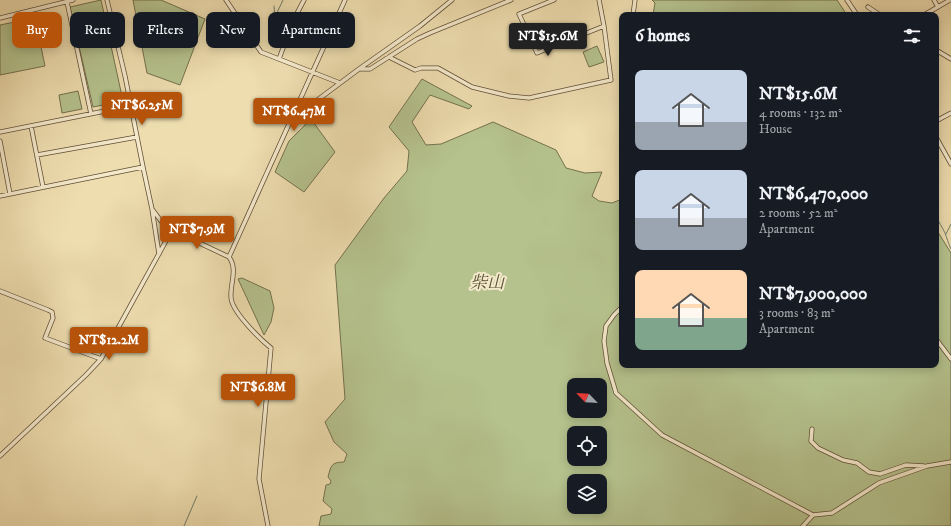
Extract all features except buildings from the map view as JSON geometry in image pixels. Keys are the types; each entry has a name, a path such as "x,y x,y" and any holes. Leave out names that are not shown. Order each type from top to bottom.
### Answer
{"street":[{"path":"0,18 73,0"},
{"path":"107,0 125,76 152,208 159,255"},
{"path":"226,0 261,52 340,83"},
{"path":"279,59 304,0"},
{"path":"229,257 345,0"},
{"path":"292,119 420,26 452,0"},
{"path":"359,69 370,69 417,39 511,0"},
{"path":"539,0 541,5"},
{"path":"554,0 519,14 537,53 604,26"},
{"path":"389,58 415,70 421,68 438,68 472,87 509,96 529,98 611,80 599,0"},
{"path":"633,12 635,0"},
{"path":"847,0 855,12"},
{"path":"934,0 938,7"},
{"path":"929,12 950,0"},
{"path":"67,2 91,114"},
{"path":"868,7 876,12"},
{"path":"939,52 951,59"},
{"path":"0,132 130,106"},
{"path":"939,119 951,113"},
{"path":"31,126 43,187"},
{"path":"37,156 137,137"},
{"path":"0,141 2,163 10,194"},
{"path":"939,142 951,164"},
{"path":"0,196 143,167"},
{"path":"152,208 161,221 172,230 229,257 232,261 234,271 230,298 240,315 258,337 271,348 259,479 268,526"},
{"path":"0,456 101,359 172,230"},
{"path":"0,291 52,312 53,318 45,338 101,359"},
{"path":"619,310 606,326 604,341 607,363 616,393 662,435 813,515 832,513 879,483 927,466 951,462"},
{"path":"939,343 951,359"},
{"path":"812,429 811,440 818,448 843,460 857,463 869,472 880,474 906,465 927,466"},
{"path":"803,526 813,515"}],"green space":[{"path":"101,0 104,12 71,12 70,7"},
{"path":"133,0 161,0 189,12 135,12"},
{"path":"652,0 837,0 845,12 654,12 655,3"},
{"path":"198,16 205,19 198,37"},
{"path":"12,23 12,48 41,48 45,66 0,75 0,25"},
{"path":"597,46 604,62 589,67 583,52"},
{"path":"79,48 111,48 123,101 93,107"},
{"path":"142,48 194,48 180,85 147,73"},
{"name":"柴山","path":"422,79 472,106 469,109 430,95 412,122 426,145 441,144 493,122 556,150 566,168 585,173 602,172 592,196 599,201 612,203 619,200 619,368 939,368 939,234 951,253 951,526 319,526 321,516 331,514 332,509 323,501 326,485 330,484 331,481 328,477 330,470 332,465 344,462 347,454 334,442 325,422 345,399 335,265 384,198 407,171 409,151 389,127"},
{"path":"78,91 82,109 62,113 59,95"},
{"path":"311,119 335,152 304,192 275,172 289,141"},
{"path":"242,278 270,291 274,308 271,322 264,335 238,279"}],"waterway":[{"path":"277,12 283,0"},
{"path":"274,6 275,12"},
{"path":"939,222 951,249"},
{"path":"946,234 951,224"},
{"path":"184,526 197,496"}]}
